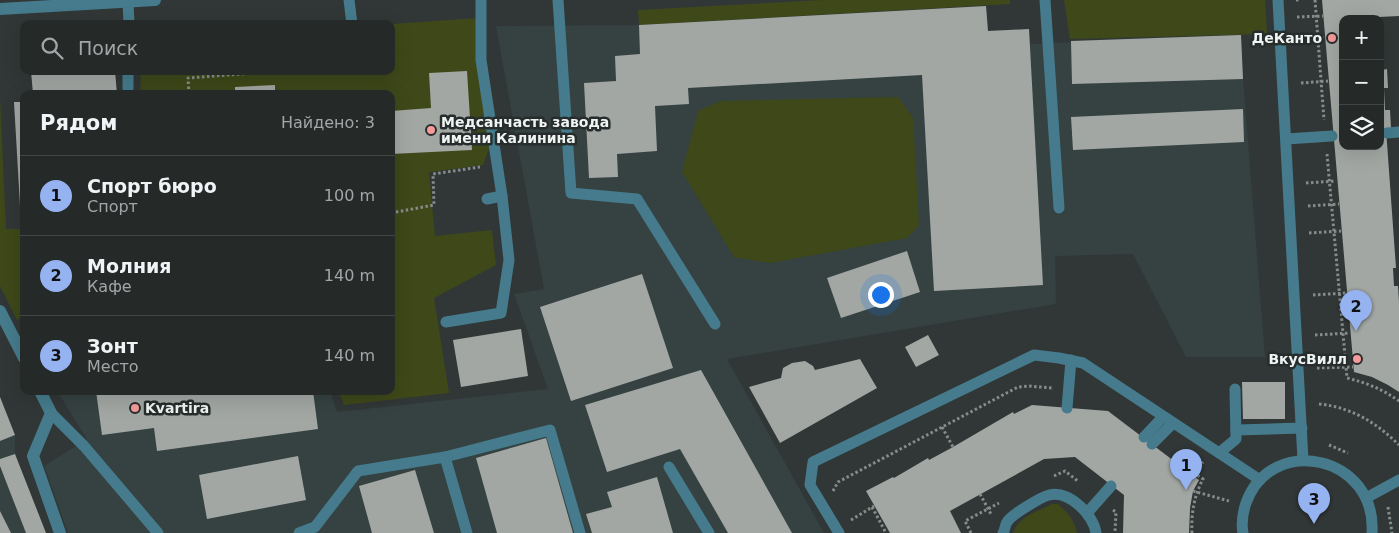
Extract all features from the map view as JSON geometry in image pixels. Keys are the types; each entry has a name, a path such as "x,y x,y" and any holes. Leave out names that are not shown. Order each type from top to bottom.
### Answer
{"street":[{"path":"0,9 155,0"},
{"path":"0,311 20,348"},
{"path":"42,395 51,413 33,456 60,533"}],"lane":[{"path":"350,0 352,20"},
{"path":"446,322 501,313 509,260 502,196 481,60 481,0"},
{"path":"558,0 571,193 637,199 715,324"},
{"path":"1045,0 1059,208"},
{"path":"1278,0 1304,460"},
{"path":"128,2 129,20"},
{"path":"128,75 128,90"},
{"path":"1387,133 1399,132"},
{"path":"1286,139 1329,136"},
{"path":"487,199 502,196"},
{"path":"839,533 810,485 813,462 1034,355 1083,363 1168,420 1214,455 1260,480"},
{"path":"1074,361 1070,408 1068,390 1074,361"},
{"path":"1214,455 1236,439 1235,389"},
{"path":"51,413 84,446 158,533"},
{"path":"1148,440 1168,420"},
{"path":"1236,430 1302,428"},
{"path":"299,533 316,530 358,471 445,457 550,430 580,533"},
{"path":"445,457 467,533"},
{"path":"1242,533 1243,512 1249,496 1260,480 1271,471 1287,464 1304,460 1337,467 1351,477 1362,490 1369,505 1372,533"},
{"path":"669,467 709,533"},
{"path":"1366,498 1399,480"},
{"path":"1088,512 1111,486"},
{"path":"1003,533 1007,521 1016,513 1049,495 1062,495 1088,512 1096,528 1096,533"}],"path":[{"path":"1296,0 1302,0"},
{"path":"1314,0 1321,81 1329,136 1329,182 1347,378 1385,391 1399,401"},
{"path":"1297,17 1323,16"},
{"path":"1298,39 1324,38"},
{"path":"189,90 188,78 228,75"},
{"path":"1300,82 1328,80"},
{"path":"395,212 434,205 433,174 484,167"},
{"path":"1306,183 1336,181"},
{"path":"1308,206 1339,204"},
{"path":"1309,233 1341,231"},
{"path":"1313,294 1347,293"},
{"path":"1315,335 1350,333"},
{"path":"1317,368 1353,366"},
{"path":"833,499 833,490 838,482 1018,387 1039,386 1068,390"},
{"path":"1319,404 1349,410 1368,419 1399,445"},
{"path":"942,427 953,447"},
{"path":"1192,533 1195,491 1203,479 1194,474 1214,455"},
{"path":"1195,491 1232,502"},
{"path":"1231,508 1234,495"},
{"path":"847,523 873,507 886,533"}],"shaded area":[{"path":"986,6 988,31 1029,29 1030,44 1241,35 1265,357 1186,357 1133,254 1055,256 1056,304 727,359 824,533 68,533 44,466 87,439 60,395 331,395 337,412 548,389 514,294 544,289 496,26 639,25"},
{"path":"0,397 15,435 15,454 46,533 0,533"}],"green space":[{"path":"823,0 1010,0 1010,4 639,25 638,10"},
{"path":"1064,0 1265,0 1267,34 1070,39"},
{"path":"479,18 489,149 483,165 429,172 435,236 492,230 496,265 434,298 449,393 344,405 340,395 395,395 395,90 140,90 141,75 395,75 395,24"},
{"path":"898,97 913,118 919,225 907,238 770,263 734,257 682,172 698,111 721,101"},
{"path":"0,98 6,229 20,229 20,317 17,320 0,286"},
{"path":"1052,504 1058,504 1068,513 1077,533 1013,533 1024,519"}],"building":[{"path":"1322,0 1399,0 1399,16 1339,15 1339,150 1384,150 1384,88 1385,110 1390,110 1391,128 1386,129 1396,268 1393,268 1394,286 1398,286 1399,302 1399,392 1372,377 1354,372"},
{"path":"986,6 988,31 1029,29 1043,285 934,291 922,75 688,88 689,104 655,106 657,151 617,154 618,177 589,178 584,83 616,81 615,56 640,54 639,25"},
{"path":"1241,35 1243,79 1072,84 1071,41"},
{"path":"1387,69 1388,88 1384,88 1384,70"},
{"name":"Медсанчасть завода имени Калинина","path":"467,71 472,150 395,154 395,111 431,108 429,73"},
{"path":"31,75 115,75 117,90 33,90"},
{"path":"275,85 275,90 235,90 235,87"},
{"path":"14,102 20,102 20,206"},
{"path":"1243,109 1244,142 1073,150 1071,117"},
{"path":"907,251 920,292 841,318 827,278"},
{"path":"642,274 673,368 571,401 540,307"},
{"path":"521,329 528,376 461,387 453,340"},
{"path":"928,335 939,355 916,367 905,347"},
{"path":"860,359 877,388 780,443 749,387 781,378 783,368 792,363 805,361 813,366 815,370"},
{"path":"701,370 792,533 728,533 680,449 607,472 585,405"},
{"path":"1242,382 1285,382 1285,419 1243,419"},
{"path":"97,395 314,395 318,429 157,451 154,428 102,435"},
{"path":"0,397 15,435 0,441"},
{"path":"1032,405 1108,411 1199,480 1193,491 1189,533 1123,533 1124,495 1075,457 1044,459 950,511 961,533 890,533 866,491 894,478 928,458 929,460 1013,412 1014,414"},
{"path":"546,438 573,533 497,533 476,458"},
{"path":"15,454 46,533 26,533 0,466 0,459"},
{"path":"298,456 306,500 207,519 199,475"},
{"path":"415,470 434,533 372,533 359,486"},
{"path":"657,477 673,533 592,533 586,514 612,507 607,492"},
{"path":"0,511 11,533 0,533"}],"place":[{"name":"ДеКанто","path":"1332,38"},
{"name":"Медсанчасть завода имени Калинина","path":"431,130"},
{"name":"Молния","path":"1356,331"},
{"name":"ВкусВилл","path":"1357,359"},
{"name":"Kvartira","path":"135,408"},
{"name":"Спорт бюро","path":"1186,490"},
{"name":"Зонт","path":"1314,524"}]}
